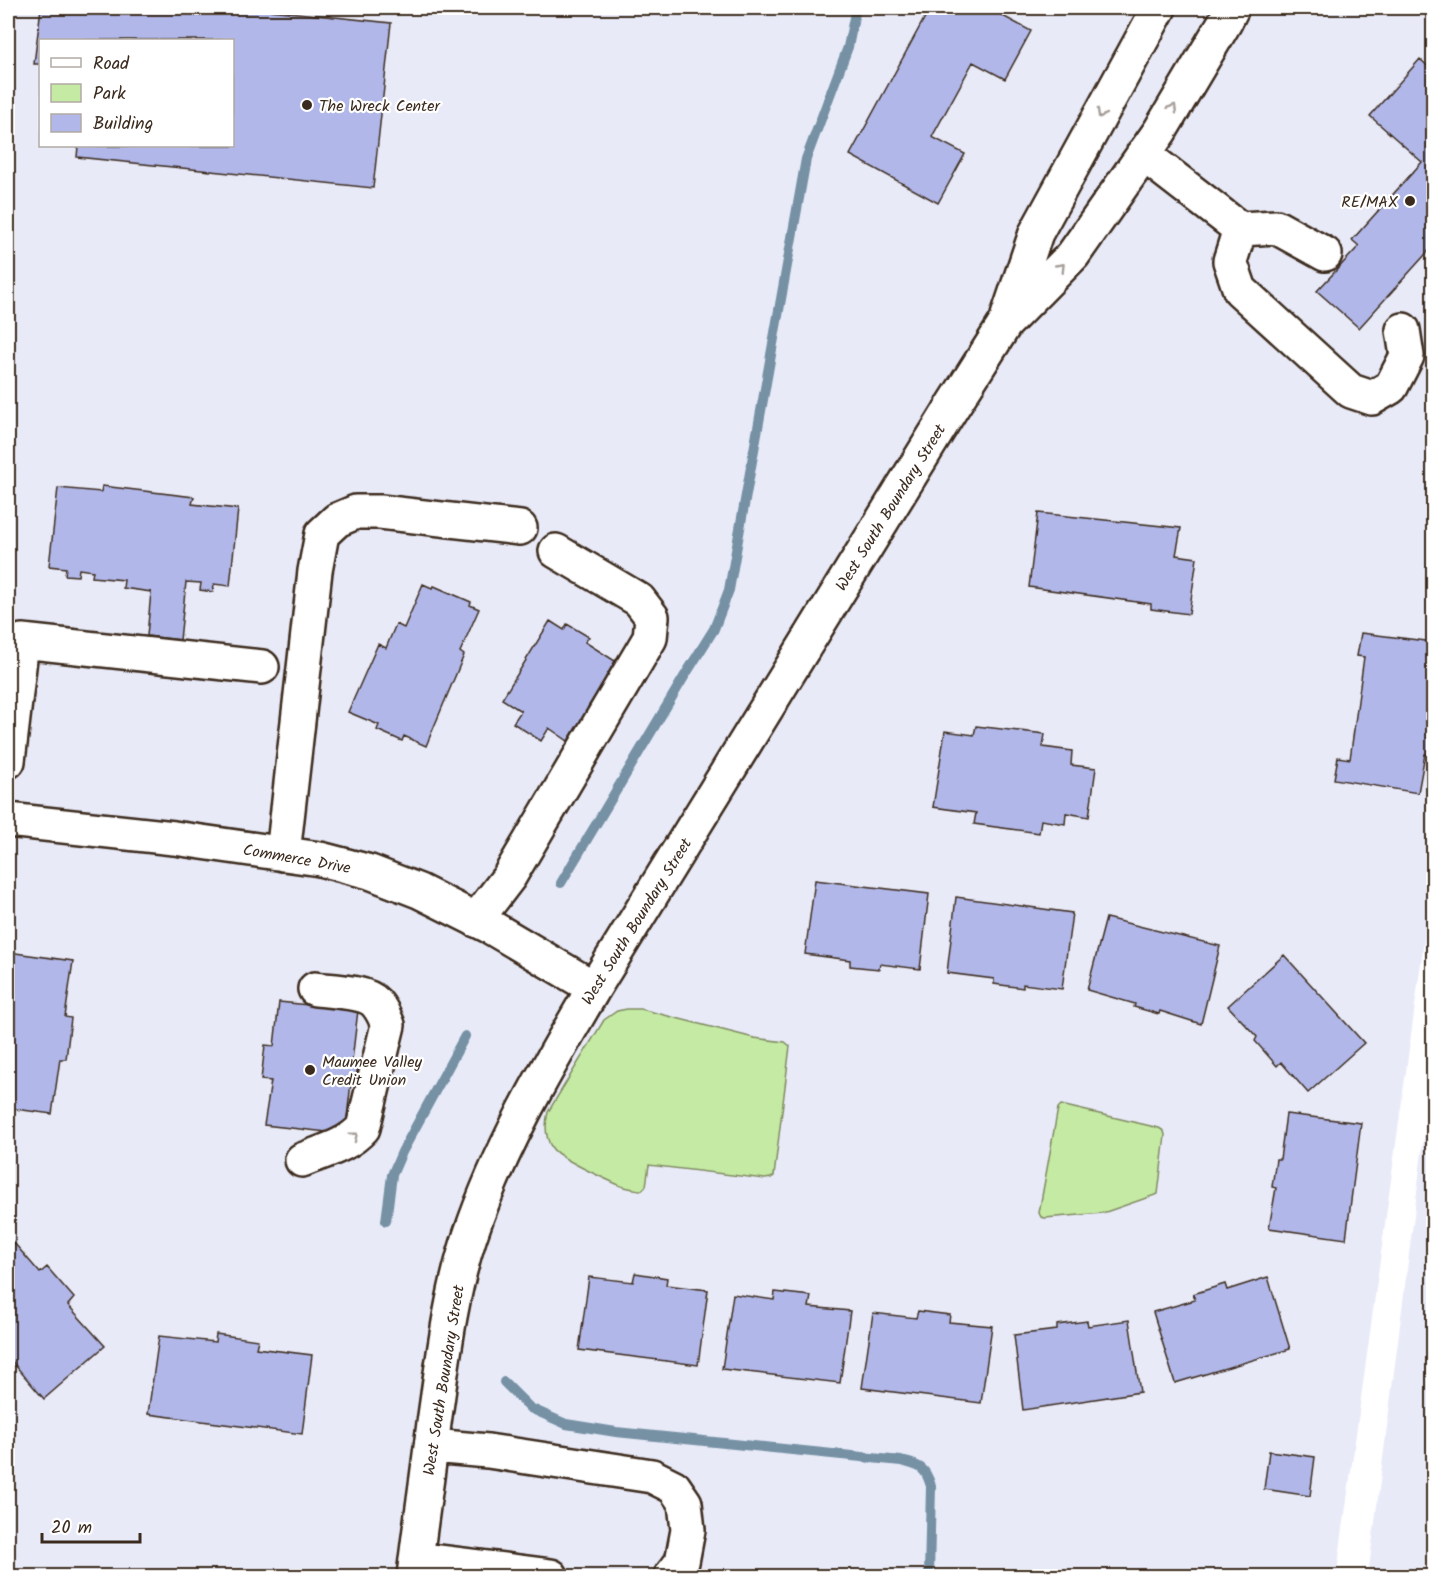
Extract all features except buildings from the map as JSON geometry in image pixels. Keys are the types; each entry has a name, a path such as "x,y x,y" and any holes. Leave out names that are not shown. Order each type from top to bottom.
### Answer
{"street":[{"name":"West South Boundary Street","path":"1005,324 1036,233 1159,8"},
{"name":"West South Boundary Street","path":"415,1568 443,1355 457,1284 470,1236 498,1163 542,1077 594,988 1005,324 1073,255 1160,130 1232,8"},
{"path":"1143,154 1240,229 1276,227 1324,254"},
{"path":"1240,229 1230,261 1240,290 1351,391 1372,398 1391,387 1407,356 1403,330"},
{"path":"283,854 315,571 322,534 337,520 356,512 380,512 520,528"},
{"path":"476,920 508,877 650,638 652,617 639,600 556,551"},
{"path":"8,761 22,640 262,667"},
{"name":"Commerce Drive","path":"8,820 174,838 320,859 370,872 419,891 476,920 594,988"},
{"path":"302,1160 342,1144 355,1137 363,1128 388,1025 375,1002 366,996 315,989"},
{"path":"432,1446 488,1450 652,1476 674,1487 685,1503 688,1530 682,1562 671,1576"},
{"path":"415,1568 551,1576"}],"shaded area":[{"path":"8,8 1433,8 1434,493 1425,504 1434,532 1434,868 1337,1572 1368,1576 8,1576"},
{"path":"1433,1066 1433,1576 1368,1576"}],"green space":[{"path":"641,1009 754,1038 785,1042 790,1046 774,1176 765,1179 649,1165 646,1186 640,1190 621,1186 556,1153 546,1130 548,1112 604,1020 617,1011"},
{"path":"1061,1105 1164,1131 1158,1194 1103,1213 1041,1217 1039,1213 1058,1108"}],"waterway":[{"path":"561,883 714,629 729,590 806,159 848,47 856,8"},
{"path":"386,1221 392,1175 402,1152 465,1036"},
{"path":"504,1382 530,1408 566,1424 616,1432 901,1461 917,1466 924,1471 931,1486 929,1576"}],"place":[{"name":"The Wreck Center","path":"307,105"},
{"name":"RE/MAX","path":"1410,201"},
{"name":"Maumee Valley Credit Union","path":"310,1070"}]}
